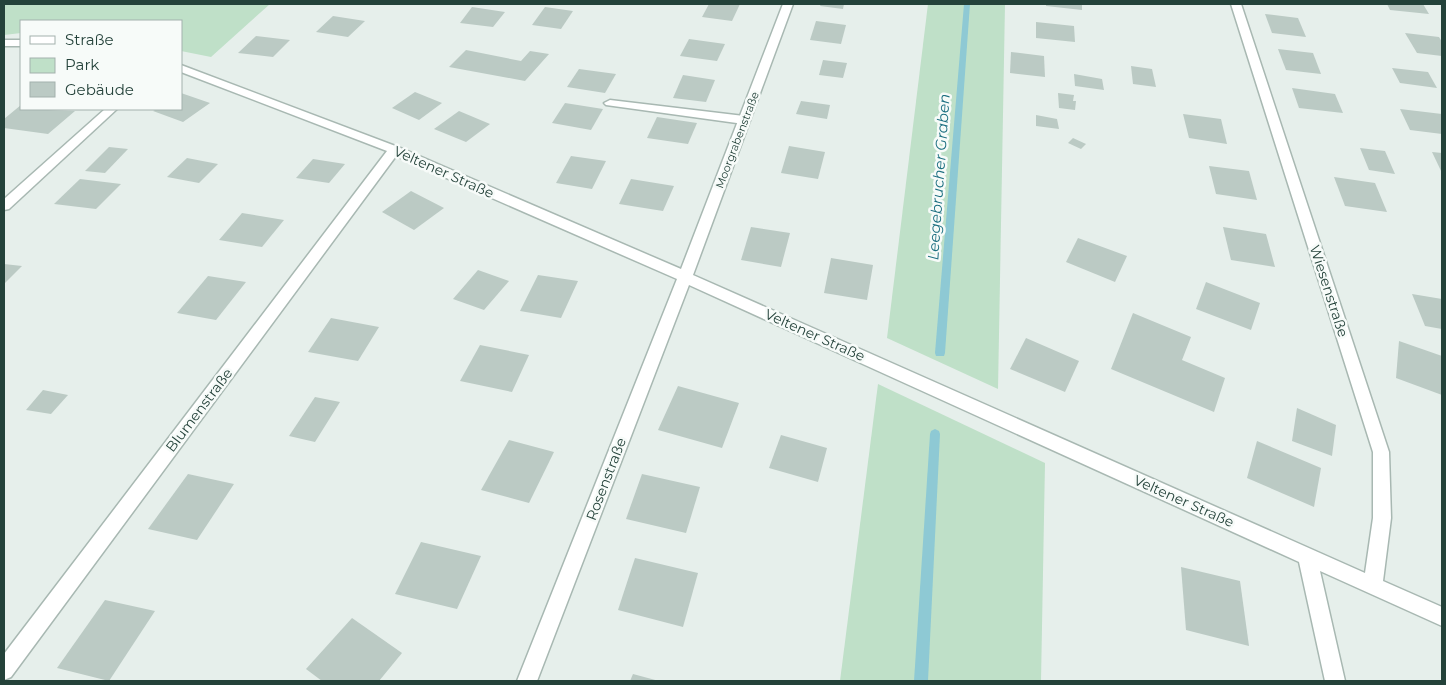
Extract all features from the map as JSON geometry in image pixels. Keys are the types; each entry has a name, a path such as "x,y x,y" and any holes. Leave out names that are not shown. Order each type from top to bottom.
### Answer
{"street":[{"name":"Moorgrabenstraße","path":"685,277 788,4"},
{"name":"Wiesenstraße","path":"1236,4 1381,452 1382,518 1373,585"},
{"path":"4,43 20,43"},
{"name":"Veltener Straße","path":"182,68 394,150 685,277 1442,616"},
{"path":"610,103 744,120"},
{"path":"4,206 110,110"},
{"name":"Blumenstraße","path":"4,670 394,150"},
{"name":"Rosenstraße","path":"527,681 685,277"},
{"path":"1307,556 1335,681"}],"green space":[{"path":"5,4 270,4 211,57 182,51 182,20 20,20 20,33 4,35"},
{"path":"928,4 1005,4 998,389 887,338"},
{"path":"878,384 1045,463 1041,681 840,681"}],"building":[{"path":"709,4 740,4 732,21 702,17"},
{"path":"821,4 844,4 843,9 820,6"},
{"path":"1046,4 1082,4 1082,10 1046,6"},
{"path":"1387,4 1423,4 1429,14 1390,10"},
{"path":"472,7 505,12 493,27 460,23"},
{"path":"545,7 573,11 561,29 532,25"},
{"path":"1265,14 1298,18 1306,37 1272,33"},
{"path":"333,16 365,21 348,37 316,32"},
{"path":"816,21 846,25 841,44 810,40"},
{"path":"1036,22 1074,26 1075,42 1036,38"},
{"path":"1405,33 1439,37 1442,42 1442,56 1417,53"},
{"path":"256,36 290,40 273,57 238,53"},
{"path":"689,39 725,44 717,61 680,56"},
{"path":"1278,49 1313,53 1321,74 1286,70"},
{"path":"466,50 521,61 530,51 549,54 525,81 449,67"},
{"path":"1011,52 1044,56 1045,77 1010,73"},
{"path":"823,60 847,63 843,78 819,75"},
{"path":"1131,66 1152,69 1156,87 1133,84"},
{"path":"1392,68 1428,72 1437,88 1400,83"},
{"path":"579,69 616,74 605,93 567,87"},
{"path":"1074,74 1102,79 1104,90 1075,86"},
{"path":"683,75 715,80 706,102 673,98"},
{"path":"1292,88 1335,94 1343,113 1299,108"},
{"path":"415,92 442,103 419,120 392,108"},
{"path":"182,93 210,103 183,122 153,111 182,110"},
{"path":"1058,93 1074,95 1073,101 1076,101 1075,110 1059,108"},
{"path":"801,101 830,105 827,119 796,114"},
{"path":"565,103 603,109 591,130 552,123"},
{"path":"20,106 20,110 75,111 48,134 4,128 4,119"},
{"path":"1400,109 1442,114 1442,134 1410,130"},
{"path":"459,111 490,124 466,142 434,129"},
{"path":"1183,114 1221,119 1227,144 1189,138"},
{"path":"1036,115 1057,119 1059,129 1036,126"},
{"path":"657,117 697,123 688,144 647,138"},
{"path":"1073,138 1086,144 1081,149 1068,143"},
{"path":"789,146 825,152 818,179 781,173"},
{"path":"109,147 128,149 105,173 85,171"},
{"path":"1360,148 1385,151 1395,174 1369,170"},
{"path":"1432,152 1442,153 1442,173"},
{"path":"571,156 606,161 592,189 556,183"},
{"path":"187,158 218,164 199,183 167,177"},
{"path":"313,159 345,164 329,183 296,178"},
{"path":"1209,166 1249,171 1257,200 1216,194"},
{"path":"1334,177 1375,183 1387,212 1345,206"},
{"path":"80,179 121,184 96,209 54,204"},
{"path":"631,179 674,186 663,211 619,204"},
{"path":"411,191 444,208 414,230 382,212"},
{"path":"242,213 284,220 262,247 219,240"},
{"path":"751,227 790,233 781,267 741,260"},
{"path":"1223,227 1266,234 1275,267 1231,260"},
{"path":"1078,238 1127,256 1115,282 1066,262"},
{"path":"831,258 873,265 867,300 824,293"},
{"path":"4,264 22,266 4,284"},
{"path":"478,270 509,281 484,310 453,299"},
{"path":"538,275 578,281 561,318 520,311"},
{"path":"208,276 246,282 216,320 177,313"},
{"path":"1206,282 1260,303 1251,330 1196,309"},
{"path":"1412,294 1442,299 1442,329 1425,326"},
{"path":"1133,313 1191,337 1182,360 1225,378 1214,412 1111,369"},
{"path":"331,318 379,327 358,361 308,352"},
{"path":"1026,338 1079,361 1065,392 1010,369"},
{"path":"1399,341 1442,356 1442,395 1396,378"},
{"path":"480,345 529,355 512,392 460,381"},
{"path":"678,386 739,403 722,448 658,430"},
{"path":"43,390 68,395 51,414 26,410"},
{"path":"315,397 340,402 315,442 289,436"},
{"path":"1297,408 1336,425 1332,456 1292,441"},
{"path":"781,435 827,448 818,482 769,468"},
{"path":"509,440 554,452 529,503 481,490"},
{"path":"1257,441 1321,468 1314,507 1247,478"},
{"path":"188,474 234,484 197,540 148,529"},
{"path":"642,474 700,487 686,533 626,519"},
{"path":"421,542 481,556 457,609 395,594"},
{"path":"635,558 698,573 683,627 618,610"},
{"path":"1181,567 1240,581 1249,646 1186,630"},
{"path":"105,600 155,611 109,681 57,668"},
{"path":"352,618 402,653 379,681 322,681 306,669"},
{"path":"633,674 659,681 630,681"}],"waterway":[{"name":"Leegebrucher Graben","path":"940,353 967,4"},
{"name":"Leegebrucher Graben","path":"921,681 935,434"}]}
